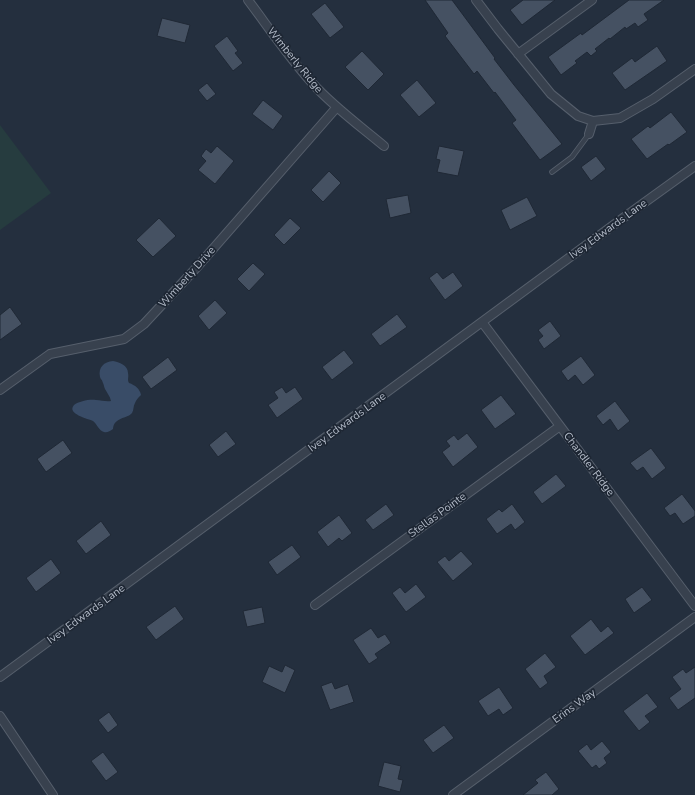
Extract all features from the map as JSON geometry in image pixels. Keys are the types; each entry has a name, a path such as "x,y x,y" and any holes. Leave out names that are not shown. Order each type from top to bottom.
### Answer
{"street":[{"name":"Wimberly Ridge","path":"248,0 295,64 314,85 337,107 384,146"},
{"path":"476,0 551,94 578,116 593,121 620,118 694,73"},
{"path":"518,54 592,0"},
{"name":"Wimberly Drive","path":"0,390 50,354 124,339 144,324 198,266 337,107"},
{"path":"589,134 593,121"},
{"name":"Ivey Edwards Lane","path":"0,677 695,166"},
{"name":"Chandler Ridge","path":"482,322 695,606"},
{"name":"Stellas Pointe","path":"315,605 560,426"},
{"name":"Erins Way","path":"453,795 695,617"},
{"path":"0,716 53,795"}],"lane":[{"path":"552,172 572,157 589,134"}],"green space":[{"path":"0,125 51,193 0,230"}],"water":[{"path":"113,361 125,366 128,370 129,383 140,391 141,395 135,402 132,413 118,420 113,429 105,432 102,431 93,421 75,413 72,408 74,405 85,401 111,401 100,377 100,370 102,366"}],"building":[{"path":"425,0 452,0 495,58 494,59 562,144 540,160 512,123 516,120 495,92 494,93 477,71 474,74 445,36 448,33"},
{"path":"523,0 555,0 522,25 510,10"},
{"path":"629,0 664,0 644,14 648,20 638,27 635,23 626,29 625,27 595,49 597,51 591,56 587,52 575,61 577,63 561,75 548,57 581,33 582,35"},
{"path":"325,3 344,27 330,38 311,14"},
{"path":"162,18 190,25 185,43 157,36"},
{"path":"227,36 238,51 235,53 243,63 233,71 214,46"},
{"path":"657,46 667,61 625,90 612,73 632,58 635,62"},
{"path":"362,51 384,74 368,90 345,67"},
{"path":"417,80 436,103 419,117 400,95"},
{"path":"207,83 216,94 207,101 198,90"},
{"path":"263,100 283,116 273,130 252,114"},
{"path":"671,112 687,132 647,159 631,139 648,126 650,128"},
{"path":"217,146 234,161 215,184 198,170 206,161 201,156 206,149 211,153"},
{"path":"439,146 464,151 458,176 437,172 440,160 436,159"},
{"path":"596,156 606,169 591,181 581,167"},
{"path":"329,171 341,183 323,202 311,190"},
{"path":"408,195 411,213 390,218 386,199"},
{"path":"527,197 537,216 510,230 501,210"},
{"path":"159,218 176,236 153,257 136,240"},
{"path":"290,218 301,228 284,245 274,235"},
{"path":"253,263 265,274 249,291 237,279"},
{"path":"437,272 443,279 453,272 463,286 445,300 429,278"},
{"path":"215,300 227,313 209,330 198,316"},
{"path":"10,307 22,324 0,340 0,315"},
{"path":"397,314 407,327 380,346 371,334"},
{"path":"550,321 561,336 544,349 538,340 543,336 538,330"},
{"path":"344,350 354,363 332,380 322,367"},
{"path":"581,356 595,375 583,385 575,375 568,381 561,371"},
{"path":"168,357 177,370 151,389 142,377"},
{"path":"282,387 286,393 295,387 303,399 277,418 268,405 278,398 274,392"},
{"path":"501,395 516,414 495,429 481,410"},
{"path":"615,401 630,421 618,431 610,419 603,425 596,416"},
{"path":"226,431 236,444 218,457 209,445"},
{"path":"467,433 478,447 453,467 442,452 450,446 446,441 454,435 458,440"},
{"path":"63,440 72,453 46,472 37,459"},
{"path":"651,448 666,468 652,479 643,467 637,471 630,463"},
{"path":"556,474 566,486 542,504 533,492"},
{"path":"682,494 695,511 695,516 683,524 675,513 670,516 664,508"},
{"path":"386,504 394,515 373,530 365,520"},
{"path":"512,504 525,522 515,530 511,524 497,534 486,519 499,509 502,512"},
{"path":"339,515 352,533 342,541 339,538 328,547 317,532"},
{"path":"101,521 111,535 86,554 76,541"},
{"path":"292,545 301,557 277,575 268,562"},
{"path":"461,551 473,564 453,581 437,562 445,556 449,561"},
{"path":"51,559 61,573 36,592 26,578"},
{"path":"416,584 426,597 406,612 392,593 400,587 405,593"},
{"path":"642,587 652,600 634,613 625,599"},
{"path":"175,606 184,619 156,640 146,627"},
{"path":"262,607 265,623 247,627 243,611"},
{"path":"591,619 601,632 608,626 614,633 585,655 570,636"},
{"path":"371,628 378,638 385,634 391,643 375,654 378,658 369,664 353,640"},
{"path":"545,653 556,667 544,676 548,683 540,689 525,669"},
{"path":"285,665 295,670 285,693 262,682 269,666 282,672"},
{"path":"695,667 695,698 678,710 669,698 681,689 672,677 683,669 686,673"},
{"path":"332,682 335,689 348,684 354,702 330,710 321,686"},
{"path":"499,687 513,708 503,715 499,709 488,716 478,701"},
{"path":"647,693 658,707 645,716 650,722 639,731 623,711"},
{"path":"109,712 118,725 108,733 98,720"},
{"path":"444,725 454,738 433,753 423,740"},
{"path":"602,741 611,752 604,758 607,763 599,769 596,765 592,768 578,751 587,744 591,750"},
{"path":"103,752 118,772 106,781 91,761"},
{"path":"384,762 401,766 398,779 403,780 400,792 378,786"},
{"path":"546,772 559,789 552,795 523,795 538,783 535,780"}]}
